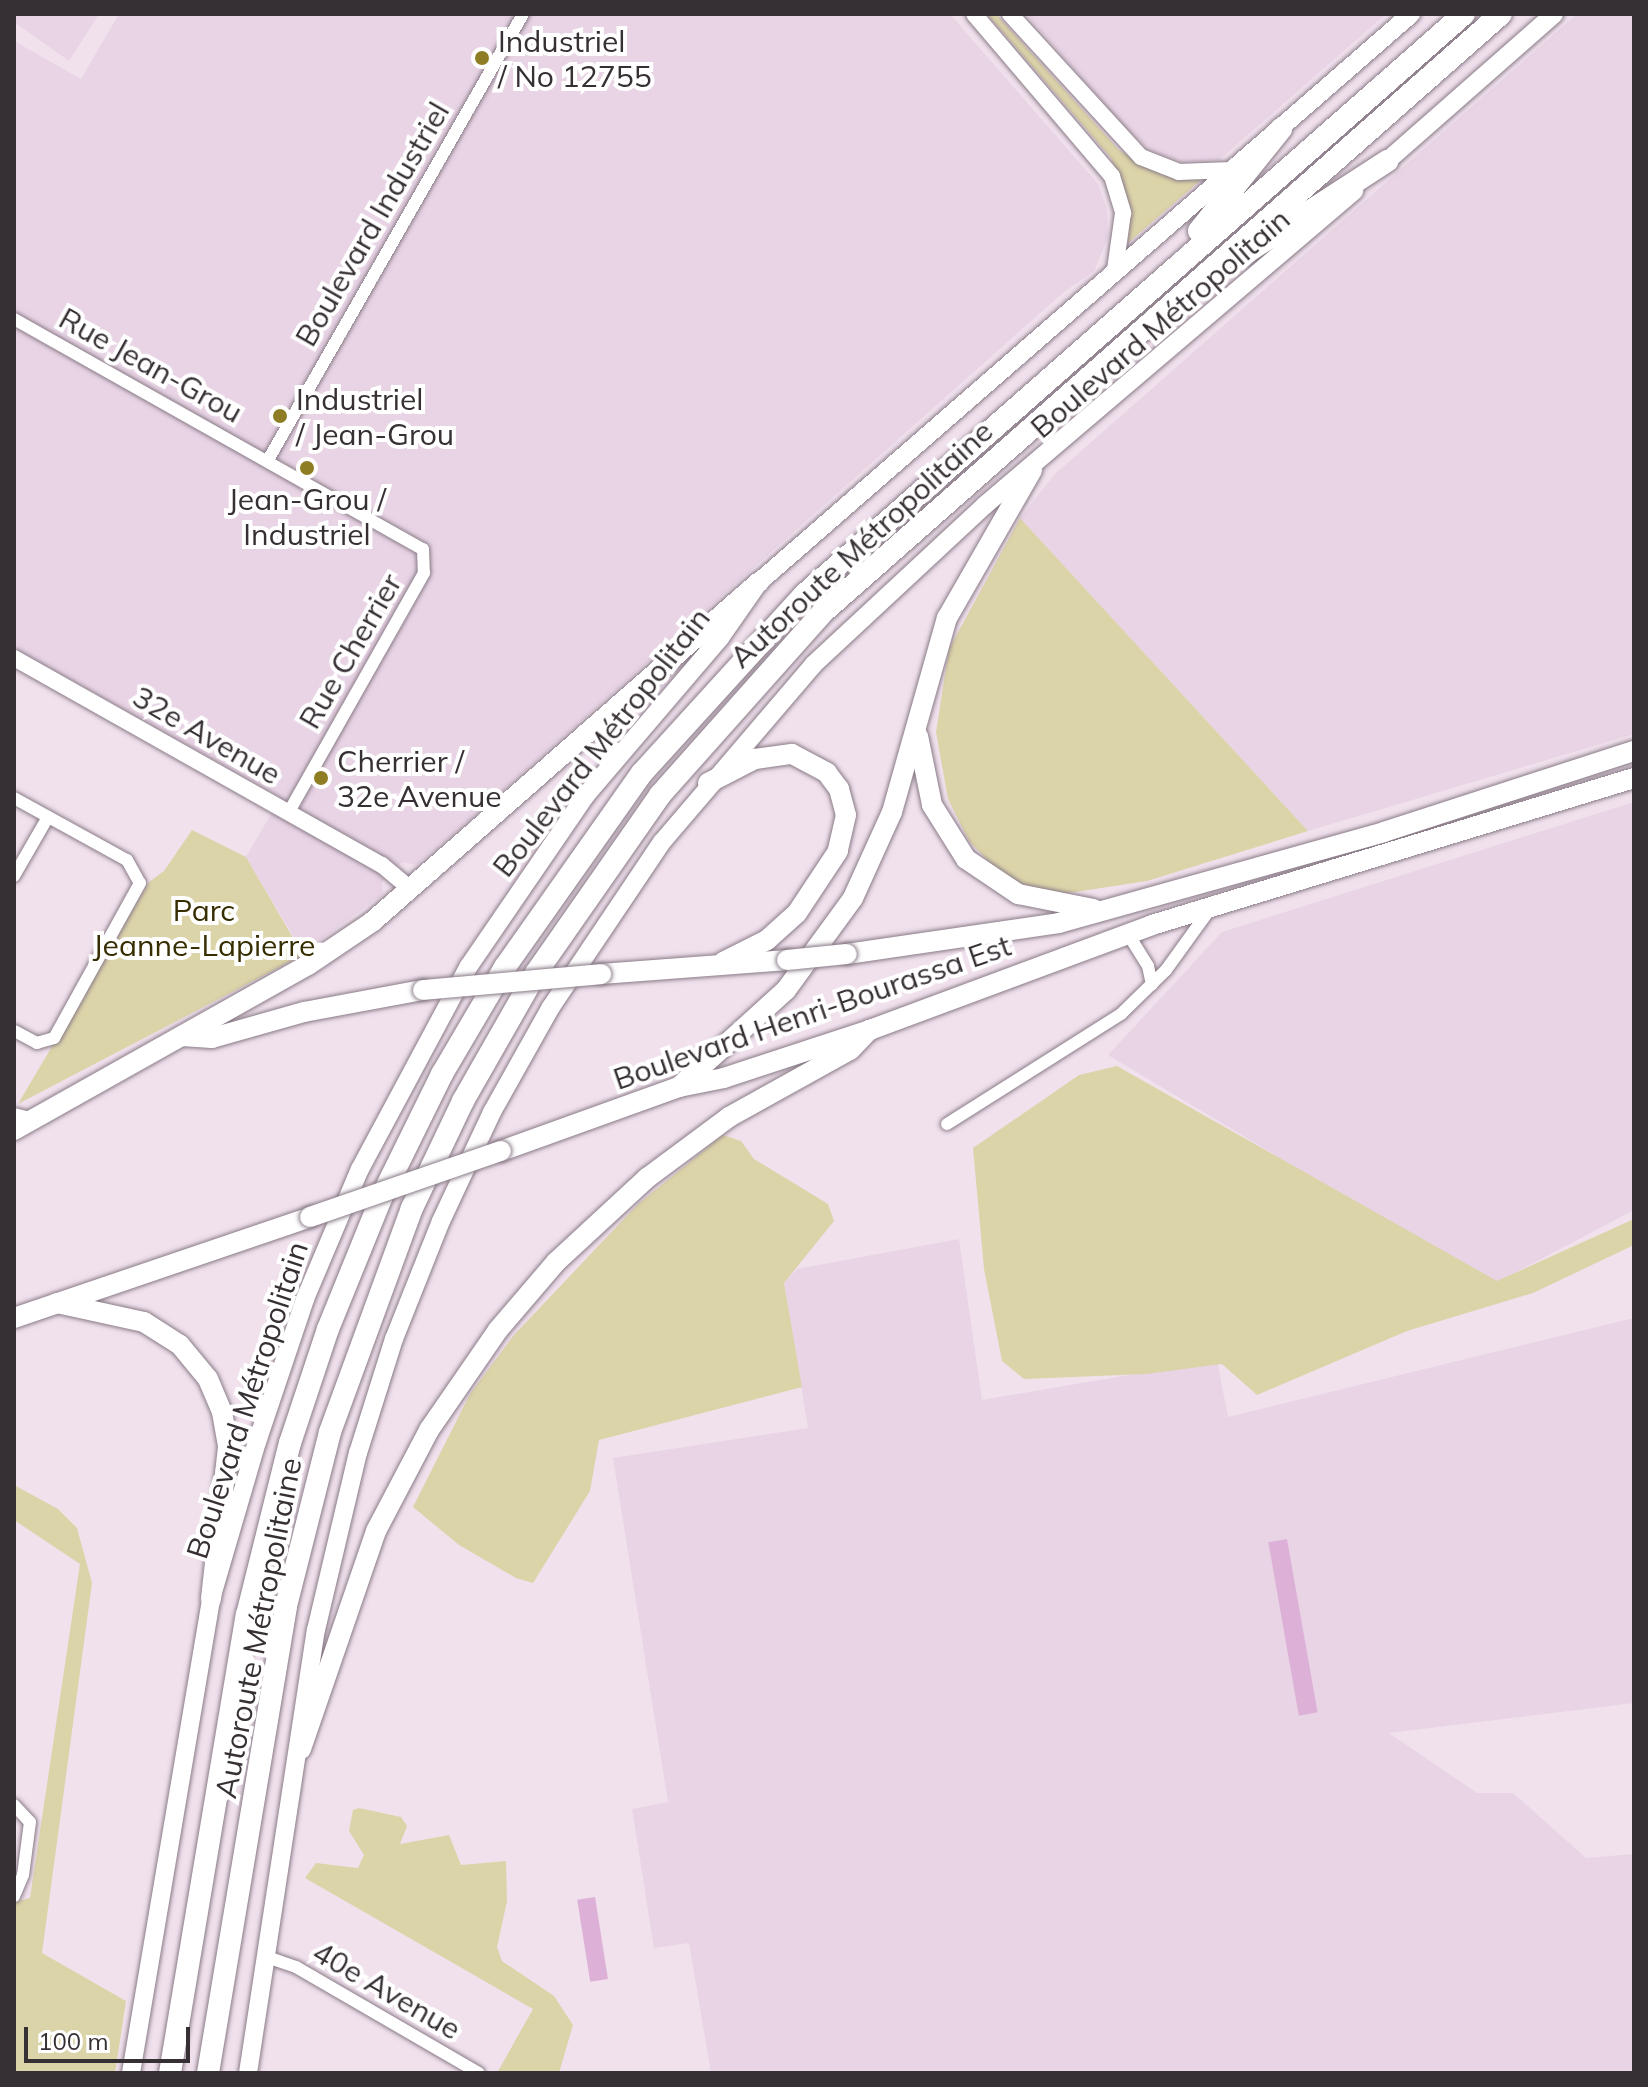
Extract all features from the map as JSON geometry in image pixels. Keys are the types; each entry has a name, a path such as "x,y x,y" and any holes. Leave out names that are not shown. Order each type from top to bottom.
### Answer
{"highway":[{"name":"Autoroute Métropolitaine","path":"170,2073 239,1660 274,1499 344,1286 442,1074 556,888 642,773 720,683 836,565 1464,14"},
{"name":"Autoroute Métropolitaine","path":"208,2073 281,1635 313,1490 386,1271 483,1063 587,893 751,688 865,572 1501,14"},
{"path":"1147,291 1281,129"},
{"path":"1167,306 1387,161"}],"main road":[{"name":"Boulevard Métropolitain","path":"131,2073 211,1599 305,1299 399,1090 469,966 553,839 720,638 759,582 1411,14"},
{"name":"Boulevard Métropolitain","path":"248,2073 301,1749 316,1630 344,1503 380,1381 429,1249 492,1112 551,1007 633,881 708,783 859,619 1554,14"},
{"path":"679,1087 780,996 844,914 886,829 951,610 1032,470"},
{"path":"182,1036 331,950 411,889 759,582"},
{"path":"917,725 932,805 966,859 1018,894 1102,910"},
{"name":"Boulevard Henri-Bourassa Est","path":"14,1130 24,1117 182,1036 212,1038 314,1009 423,990 723,962 787,960 1007,934 1384,832 1634,751"},
{"path":"708,783 764,756 792,754 827,773 839,789 846,815 838,851 797,913 767,940 723,962"},
{"name":"Boulevard Henri-Bourassa Est","path":"14,1318 679,1087 724,1078 870,1030 1211,906 1634,778"},
{"path":"1128,934 1145,899"},
{"path":"301,1749 376,1531 429,1430 498,1330 556,1262 647,1178 729,1117 850,1050 870,1030"},
{"path":"57,1303 144,1322 180,1345 208,1379 222,1412 228,1447 211,1599"}],"street":[{"name":"Boulevard Industriel","path":"268,460 523,14"},
{"path":"974,14 1112,176 1123,213 1115,270"},
{"path":"1010,14 1141,157 1179,172 1231,170"},
{"name":"Rue Jean-Grou","path":"14,319 419,545 426,554"},
{"name":"Rue Cherrier","path":"288,813 424,573 426,554"},
{"name":"32e Avenue","path":"14,658 388,868 411,889"},
{"path":"14,798 127,860 139,874 138,893 60,1031 46,1043 14,1031"},
{"path":"14,876 48,817"},
{"path":"947,1124 1114,1019 1152,985 1211,906"},
{"path":"1128,934 1148,966 1152,985"},
{"path":"14,1805 30,1822 21,1881 14,1896"},
{"name":"40e Avenue","path":"267,1957 296,1967 479,2073"}],"shaded area":[{"path":"14,14 99,14 69,61 14,22"},
{"path":"119,14 950,14 1098,184 1107,209 1108,237 1094,271 1064,292 457,831 416,865 402,862 382,882 383,894 303,953 246,857 281,797 14,648 14,41 81,79"},
{"path":"1026,14 1386,14 1219,160 1183,162 1150,150 1127,129"},
{"path":"1577,14 1634,14 1634,734 1308,831 1020,518 1055,474"},
{"path":"1634,802 1634,1210 1492,1285 1108,1055 1222,932"},
{"path":"959,1239 982,1400 1217,1360 1228,1417 1634,1318 1634,1703 1389,1733 1477,1793 1513,1793 1586,1858 1634,1854 1634,2073 711,2073 689,1943 654,1948 632,1809 668,1802 613,1458 808,1428 784,1283 797,1269"},
{"path":"1287,1539 1318,1712 1299,1716 1268,1542"},
{"path":"595,1897 608,1979 590,1982 577,1900"}],"green space":[{"path":"987,14 996,14 1119,150 1162,175 1202,179 1128,243 1130,206 1111,158"},
{"path":"1020,518 1308,831 1147,881 1062,894 1007,880 969,841 948,799 936,732 949,649"},
{"name":"Parc Jeanne-Lapierre","path":"192,830 246,857 303,955 18,1104 149,882 164,871"},
{"path":"1117,1066 1497,1281 1634,1219 1634,1245 1533,1293 1407,1331 1257,1395 1222,1364 1146,1374 1024,1379 1002,1361 984,1269 973,1148 1079,1075"},
{"path":"723,1135 741,1141 754,1159 828,1204 834,1221 784,1283 802,1387 599,1440 590,1491 533,1583 516,1578 459,1545 413,1507 470,1394 514,1335 638,1204"},
{"path":"14,1485 58,1509 77,1528 92,1583 42,1953 126,2001 115,2073 14,2073 14,1902 30,1898 80,1564 14,1520"},
{"path":"359,1808 401,1817 407,1826 400,1844 449,1835 461,1865 506,1861 507,1901 497,1947 502,1961 554,1996 573,2025 559,2073 497,2073 533,2009 305,1878 316,1863 358,1868 364,1855 349,1831 353,1810"}],"place":[{"name":"Industriel / No 12755","path":"482,58"},
{"name":"Industriel / Jean-Grou","path":"280,416"},
{"name":"Jean-Grou / Industriel","path":"307,468"},
{"name":"Cherrier / 32e Avenue","path":"321,778"}]}
